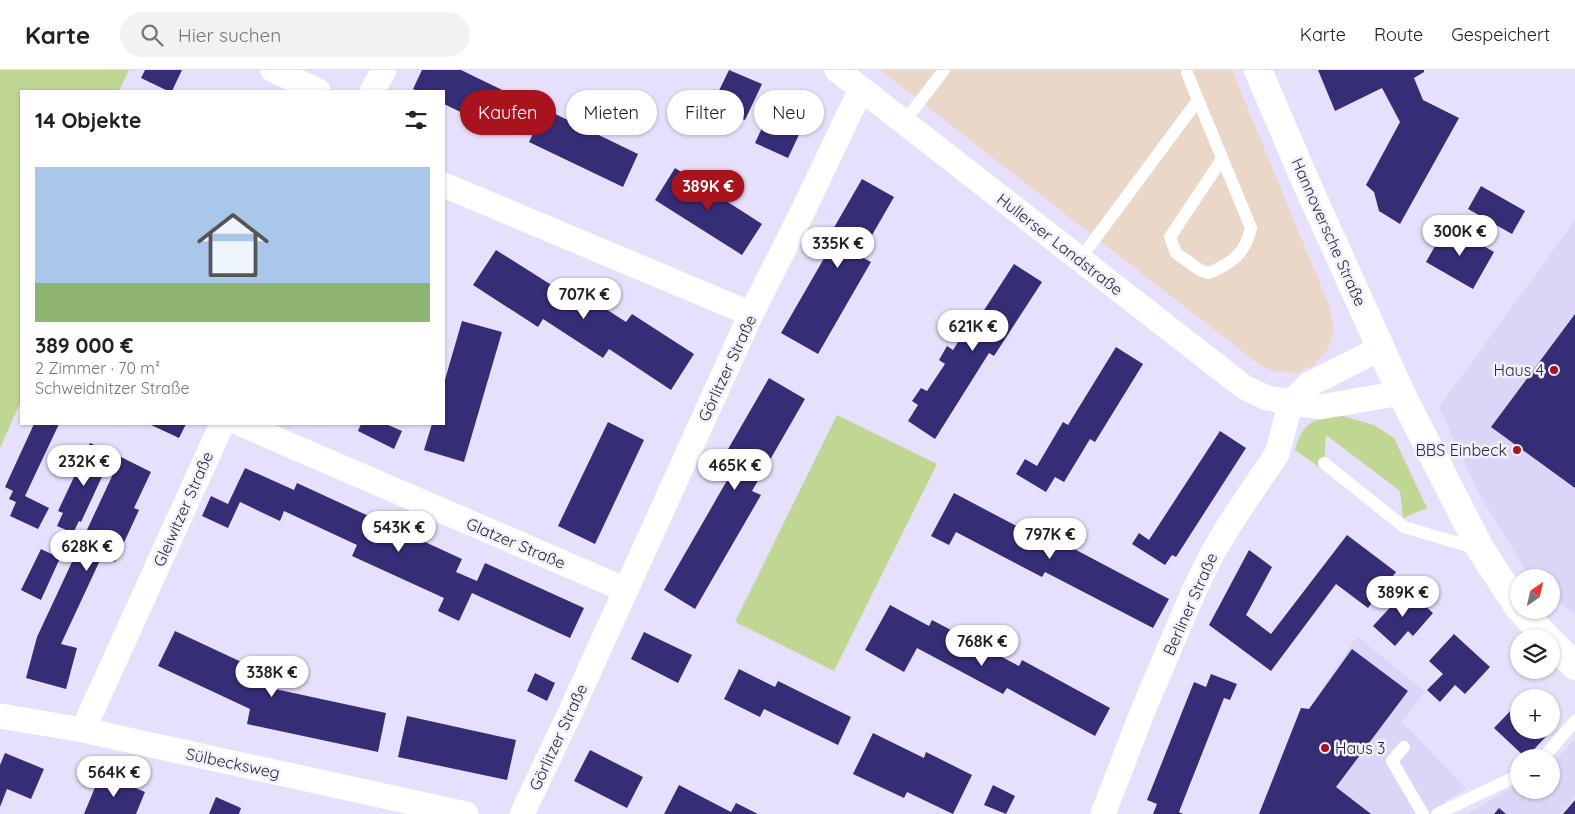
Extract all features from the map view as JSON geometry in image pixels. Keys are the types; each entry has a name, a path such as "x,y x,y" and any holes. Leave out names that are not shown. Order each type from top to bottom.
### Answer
{"main road":[{"name":"Hannoversche Straße","path":"1258,70 1305,180 1401,393 1481,550 1510,594"},
{"name":"Hannoversche Straße","path":"1529,619 1539,629"},
{"path":"1560,651 1575,666"}],"street":[{"path":"273,70 316,90"},
{"path":"373,90 384,70"},
{"name":"Hullerser Landstraße","path":"836,70 1244,387 1267,398 1320,407 1401,393"},
{"name":"Görlitzer Straße","path":"522,814 751,314 861,89"},
{"path":"445,185 751,314"},
{"path":"1290,402 1308,385 1381,348"},
{"name":"Berliner Straße","path":"1103,814 1144,708 1213,552 1240,508 1278,454 1290,402"},
{"name":"Gleiwitzer Straße","path":"83,730 222,425"},
{"name":"Glatzer Straße","path":"243,425 626,590"},
{"name":"Sülbecksweg","path":"0,716 83,730 465,814"}],"lane":[{"path":"904,122 944,70"},
{"path":"1189,71 1198,100 1251,228 1248,243 1229,264 1209,273 1200,270 1176,254 1170,237 1222,159"},
{"path":"1080,259 1198,100"},
{"path":"1324,463 1404,526 1481,550"},
{"path":"1551,749 1575,721"},
{"path":"1404,747 1392,761 1423,814"},
{"path":"1437,814 1510,779"}],"shaded area":[{"path":"880,70 1232,70 1330,308 1334,331 1328,349 1314,365 1297,373 1277,372 1261,366"},
{"name":"BBS Einbeck","path":"1575,220 1575,613 1560,603 1560,569 1525,569 1479,494 1439,407"},
{"path":"1357,636 1425,692 1402,722 1466,788 1447,800 1440,814 1259,814 1301,708 1309,709"},
{"path":"1575,739 1575,797 1560,814 1466,814 1510,789 1510,799 1560,799 1560,755"}],"green space":[{"path":"0,70 129,70 119,90 20,90 20,403 0,448"},
{"path":"837,415 937,464 834,671 735,622"},
{"path":"1343,416 1374,425 1394,438 1427,508 1403,518 1400,491 1326,435 1324,463 1319,467 1295,450 1298,440 1306,427 1318,420"}],"building":[{"path":"145,70 182,70 172,90 166,90 141,78"},
{"path":"422,70 461,70 502,90 460,90 460,112 445,104 445,90 413,89"},
{"path":"729,70 762,84 759,90 754,90 754,101 745,120 744,90 719,90"},
{"path":"1318,70 1424,70 1424,72 1414,78 1423,100 1459,118 1400,224 1379,211 1374,192 1366,185 1400,122 1382,88 1335,111"},
{"path":"556,114 566,119 566,135 599,135 638,154 623,187 529,142 532,135 556,135"},
{"path":"759,135 799,135 788,158 755,143"},
{"path":"675,168 762,224 742,255 655,200"},
{"path":"862,179 894,197 860,256 871,262 818,354 781,333 834,241 828,238"},
{"path":"1481,186 1525,211 1512,234 1468,209"},
{"path":"1447,225 1494,252 1473,289 1426,262"},
{"path":"496,250 561,291 566,283 626,322 632,314 694,354 671,390 609,349 603,358 543,319 538,327 473,285"},
{"path":"1014,264 1042,282 994,356 989,353 935,439 908,421 918,405 912,401 921,388 927,391 945,364 939,360 947,346 953,350 962,336 966,338"},
{"name":"Haus 4","path":"1575,314 1575,488 1491,427"},
{"path":"462,321 502,332 464,462 424,450 432,425 445,425 445,380"},
{"path":"1116,347 1143,364 1095,442 1090,439 1064,482 1055,477 1046,492 1016,474 1025,459 1037,466 1063,422 1068,425"},
{"path":"769,378 805,399 752,491 761,495 695,609 664,590 729,477 716,470"},
{"path":"608,422 644,440 595,544 558,526"},
{"path":"34,425 59,425 25,496 49,508 38,529 10,516 16,502 9,499 13,491 5,487"},
{"path":"151,425 186,425 179,438"},
{"path":"361,425 388,425 402,431 394,449 358,431"},
{"path":"1220,431 1246,448 1176,557 1172,555 1165,565 1132,544 1139,533 1149,540"},
{"path":"90,443 113,453 81,522 79,521 73,533 57,526 63,513 58,511"},
{"path":"121,457 151,472 134,508 139,510 115,562 102,556 61,644 77,648 66,689 26,678 37,637"},
{"path":"245,468 294,490 297,483 462,559 456,572 477,581 485,563 584,608 570,638 472,593 459,621 438,611 444,598 352,556 357,545 284,511 280,521 240,502 228,528 202,516 211,496 228,504"},
{"path":"954,493 1058,548 1061,542 1169,599 1153,628 1045,572 1042,577 956,532 949,545 931,536"},
{"path":"1347,535 1396,572 1368,608 1336,584 1271,671 1209,625 1249,550 1272,567 1246,615 1271,634"},
{"path":"41,549 60,558 41,600 21,590"},
{"path":"1407,589 1433,613 1413,636 1408,631 1395,646 1373,626"},
{"path":"890,605 929,626 932,620 1019,666 1022,660 1110,708 1095,736 1007,688 1003,694 917,648 904,672 865,650"},
{"path":"175,631 267,674 261,686 386,713 378,752 247,724 250,709 158,666"},
{"path":"644,632 692,655 678,683 631,659"},
{"path":"1454,634 1490,667 1465,694 1455,685 1440,702 1427,690 1443,674 1429,661"},
{"name":"Haus 3","path":"1352,649 1408,691 1336,787 1371,814 1259,814 1301,708 1309,709"},
{"path":"739,669 775,687 778,681 851,717 838,745 764,709 760,717 724,699"},
{"path":"535,673 555,683 547,701 527,691"},
{"path":"1211,674 1237,684 1230,700 1224,698 1179,812 1183,814 1153,814 1157,804 1147,800 1194,682 1206,687"},
{"path":"1510,711 1510,739 1544,739 1534,749 1516,749 1494,728"},
{"path":"407,716 516,740 507,780 398,757"},
{"path":"873,733 924,758 926,752 972,775 953,814 907,792 904,798 853,774"},
{"path":"590,750 643,777 627,808 574,781"},
{"path":"5,753 44,769 31,799 7,789 0,807 0,765"},
{"path":"101,773 145,792 136,814 84,814"},
{"path":"679,785 731,812 736,803 758,814 664,814"},
{"path":"993,785 1015,796 1006,814 984,805"},
{"path":"216,797 241,808 239,814 209,814"},
{"path":"1575,800 1575,814 1563,814"},
{"path":"1499,808 1506,814 1494,814"}],"place":[{"name":"Haus 4","path":"1554,370"},
{"name":"BBS Einbeck","path":"1517,450"},
{"name":"Haus 3","path":"1325,748"}]}
